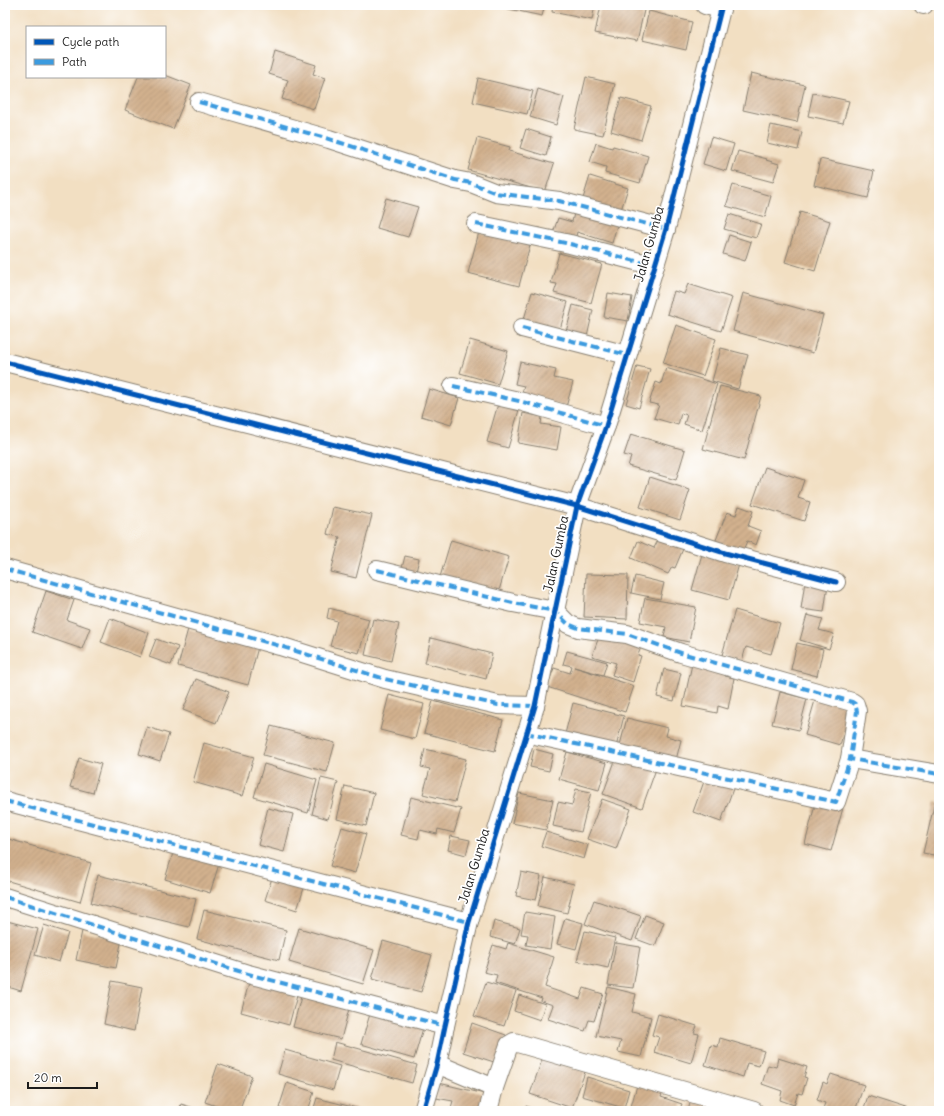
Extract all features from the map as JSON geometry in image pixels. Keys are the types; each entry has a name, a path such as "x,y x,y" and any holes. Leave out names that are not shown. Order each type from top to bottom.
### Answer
{"street":[{"name":"Jalan Gumba","path":"423,1111 437,1064 468,922 535,706 577,506 606,426 666,229 716,6"},
{"path":"199,102 329,139 455,180 471,183 496,193 559,201 666,229"},
{"path":"476,224 570,244 655,266"},
{"path":"522,328 628,355"},
{"path":"5,362 577,506 725,553 836,582"},
{"path":"453,386 523,402 606,426"},
{"path":"5,569 280,646 385,679 498,705 535,706"},
{"path":"377,570 555,611 568,624 578,628 627,634 681,653 852,702 855,704 857,711 850,759 836,802 526,733"},
{"path":"850,759 939,774"},
{"path":"5,801 468,922"},
{"path":"5,897 248,974 445,1026"},
{"path":"488,1111 494,1088 509,1045 514,1042 754,1111"},
{"path":"437,1064 494,1088"}],"building":[{"path":"505,5 545,5 542,16 504,8"},
{"path":"553,5 595,5 592,20 552,12"},
{"path":"601,5 645,6 637,41 595,33"},
{"path":"649,11 692,22 686,50 642,40"},
{"path":"275,52 316,65 313,74 325,78 314,109 282,99 288,80 269,74"},
{"path":"751,73 805,85 797,122 743,110"},
{"path":"166,75 191,85 173,129 125,110 138,78 166,78"},
{"path":"586,77 615,84 603,135 574,129"},
{"path":"478,78 533,91 527,114 473,102"},
{"path":"538,89 564,97 556,125 530,117"},
{"path":"813,93 849,101 843,123 808,116"},
{"path":"621,98 651,106 641,140 611,131"},
{"path":"771,125 802,132 798,150 767,143"},
{"path":"526,129 551,137 546,156 520,148"},
{"path":"711,137 734,144 726,171 703,164"},
{"path":"477,138 510,147 509,151 554,164 545,192 468,170"},
{"path":"596,143 612,148 613,146 648,156 640,183 605,173 606,167 590,162"},
{"path":"738,151 779,164 773,182 732,171"},
{"path":"820,159 874,171 868,198 814,185"},
{"path":"590,176 628,188 620,213 582,202"},
{"path":"733,185 771,196 765,217 726,206"},
{"path":"386,198 418,207 408,237 377,228"},
{"path":"800,212 830,221 815,271 785,262"},
{"path":"574,213 617,225 612,243 577,232 575,240 553,233 558,218 572,222"},
{"path":"729,214 761,224 756,238 724,229"},
{"path":"479,232 530,245 519,286 468,273"},
{"path":"729,235 751,242 745,261 723,254"},
{"path":"559,253 602,264 591,303 554,293 557,284 551,283"},
{"path":"688,284 732,298 721,331 667,314 674,291 684,294"},
{"path":"532,292 568,302 560,329 524,319"},
{"path":"608,293 632,297 628,321 604,317"},
{"path":"743,293 823,315 813,353 733,331"},
{"path":"573,305 593,310 587,337 566,332"},
{"path":"676,325 716,339 703,376 663,363"},
{"path":"470,340 508,351 498,384 460,373"},
{"path":"721,348 748,355 738,389 712,381"},
{"path":"520,362 556,370 554,378 573,382 566,407 521,396 524,386 515,384"},
{"path":"637,366 650,369 639,408 626,404"},
{"path":"666,368 717,384 702,430 684,424 687,415 681,413 678,425 654,418 659,405 649,403 656,382 661,384"},
{"path":"720,386 761,396 744,460 703,449"},
{"path":"429,389 459,398 451,425 421,416"},
{"path":"498,404 519,410 508,448 487,442"},
{"path":"523,413 542,417 541,424 561,427 557,450 518,443"},
{"path":"631,434 685,450 676,480 628,466 631,457 624,455"},
{"path":"765,467 804,480 798,498 810,502 804,521 752,504"},
{"path":"650,477 690,490 680,520 640,507"},
{"path":"739,506 753,511 748,526 761,531 756,545 747,541 741,555 714,545 727,512 736,515"},
{"path":"333,507 372,515 356,578 331,572 340,537 327,534"},
{"path":"659,538 683,549 675,568 672,567 668,574 631,558 638,541 654,548"},
{"path":"451,540 509,557 498,594 440,577"},
{"path":"702,554 739,564 729,600 692,590"},
{"path":"405,556 419,559 415,576 401,572"},
{"path":"586,574 628,575 627,619 584,617"},
{"path":"635,576 664,583 660,599 631,593"},
{"path":"805,581 828,584 824,612 801,609"},
{"path":"46,591 74,600 67,620 90,628 82,649 32,632"},
{"path":"645,598 696,607 689,642 664,637 666,627 640,622"},
{"path":"329,608 369,619 359,653 330,646 337,621 327,618"},
{"path":"735,610 780,623 771,654 746,647 742,661 722,655"},
{"path":"807,615 823,619 819,630 834,634 829,649 800,640"},
{"path":"110,618 149,633 140,657 101,642"},
{"path":"373,619 399,624 391,661 365,655"},
{"path":"188,629 258,647 248,685 178,666"},
{"path":"600,634 641,647 638,655 641,656 633,682 612,675 616,663 592,656"},
{"path":"431,638 492,654 486,679 425,663"},
{"path":"156,639 178,647 171,665 149,657"},
{"path":"797,643 823,649 817,676 791,669"},
{"path":"567,651 607,662 603,675 574,667 634,686 625,712 547,687 554,668 570,673 572,666 563,664"},
{"path":"692,664 726,671 725,676 734,678 728,709 718,706 717,713 683,706"},
{"path":"664,669 681,673 674,701 657,697"},
{"path":"196,679 229,692 216,723 183,710"},
{"path":"780,692 807,699 799,730 772,724"},
{"path":"389,695 424,704 415,739 380,730"},
{"path":"816,697 851,707 840,745 805,735"},
{"path":"433,701 503,720 495,751 424,733"},
{"path":"573,703 624,716 616,747 565,734"},
{"path":"627,718 668,728 666,736 681,740 675,764 660,755 620,745"},
{"path":"271,726 335,743 327,772 263,755"},
{"path":"147,727 169,734 160,761 139,754"},
{"path":"204,743 254,757 242,796 193,782"},
{"path":"425,749 466,759 455,802 423,794 430,769 421,767"},
{"path":"534,749 553,754 549,771 530,767"},
{"path":"567,752 607,763 599,790 559,779"},
{"path":"79,758 101,764 93,793 70,787"},
{"path":"624,758 656,769 642,808 603,794 615,761 622,764"},
{"path":"264,764 317,780 308,813 254,797"},
{"path":"706,776 734,786 721,822 693,812"},
{"path":"321,778 338,782 328,819 312,814"},
{"path":"345,786 374,793 366,826 337,819"},
{"path":"576,789 591,792 581,832 553,826 558,802 572,805"},
{"path":"519,793 553,800 546,830 512,823"},
{"path":"411,797 461,809 454,833 438,829 437,834 420,830 418,839 401,835"},
{"path":"602,799 631,809 616,849 587,839"},
{"path":"816,801 843,808 831,851 805,844"},
{"path":"935,801 939,802 939,856 923,853"},
{"path":"268,808 293,814 284,852 258,845"},
{"path":"342,827 366,834 355,873 330,866"},
{"path":"546,832 588,845 584,859 541,846"},
{"path":"451,836 470,840 466,855 448,850"},
{"path":"5,838 91,863 80,902 5,880"},
{"path":"174,850 219,864 210,893 165,879"},
{"path":"521,872 541,876 536,900 516,896"},
{"path":"98,875 196,899 189,927 91,903"},
{"path":"545,877 574,884 567,913 538,906"},
{"path":"272,878 304,888 297,910 265,900"},
{"path":"594,900 641,916 632,941 585,924"},
{"path":"204,910 286,930 279,960 197,939"},
{"path":"525,912 555,917 550,949 526,945 528,935 521,934"},
{"path":"645,915 664,922 655,946 636,939"},
{"path":"565,918 583,923 576,949 557,944"},
{"path":"7,921 38,929 21,991 5,986 7,970 5,970 5,929"},
{"path":"494,921 520,928 515,944 490,937"},
{"path":"44,925 68,933 59,962 35,955"},
{"path":"299,928 374,950 363,984 289,962"},
{"path":"82,931 122,939 116,968 76,960"},
{"path":"585,931 615,938 608,968 577,961"},
{"path":"383,941 432,955 421,992 372,979"},
{"path":"508,943 554,957 545,987 580,999 584,988 603,994 594,1021 589,1020 585,1031 548,1019 553,1005 541,1001 542,998 495,983 497,975 484,972 493,945 506,949"},
{"path":"616,943 640,947 633,988 608,985"},
{"path":"250,979 298,992 289,1025 241,1012"},
{"path":"112,981 142,987 134,1031 104,1024"},
{"path":"486,982 516,991 504,1026 474,1016"},
{"path":"608,987 636,994 632,1012 651,1017 641,1057 618,1052 621,1041 596,1036"},
{"path":"302,993 350,1005 341,1039 293,1027"},
{"path":"519,995 545,1004 540,1020 514,1011"},
{"path":"370,1014 423,1028 414,1059 361,1044"},
{"path":"658,1014 697,1026 694,1033 699,1034 691,1063 654,1052 659,1037 652,1035"},
{"path":"472,1023 506,1035 497,1063 463,1052"},
{"path":"720,1038 764,1051 759,1066 747,1063 743,1077 705,1065 711,1045 718,1047"},
{"path":"335,1042 417,1065 412,1083 331,1060"},
{"path":"285,1050 340,1066 333,1090 278,1074"},
{"path":"543,1057 585,1072 572,1108 530,1094"},
{"path":"778,1058 807,1067 804,1077 807,1078 802,1094 798,1093 794,1105 780,1100 782,1091 762,1084 768,1065 776,1067"},
{"path":"218,1064 252,1076 239,1111 230,1111 205,1102"},
{"path":"831,1074 864,1085 855,1111 844,1109 844,1111 822,1111 825,1103 817,1100 823,1082 827,1084"},
{"path":"587,1077 629,1090 624,1108 582,1096"},
{"path":"638,1082 664,1090 661,1097 682,1104 679,1111 630,1110"},
{"path":"287,1083 314,1092 308,1111 288,1111 279,1108"},
{"path":"439,1083 489,1095 485,1111 450,1111 453,1101 436,1098"},
{"path":"868,1096 915,1111 863,1111"},
{"path":"317,1098 364,1110 364,1111 313,1111"},
{"path":"691,1099 715,1104 713,1111 688,1111"},
{"path":"181,1104 204,1111 179,1111"},
{"path":"526,1106 540,1111 525,1111"}],"marked path":[{"path":"199,102 329,139 455,180 471,183 496,193 559,201 666,229"},
{"path":"476,224 570,244 655,266"},
{"path":"522,328 627,355"},
{"path":"453,386 523,402 606,426"},
{"path":"5,569 280,646 385,679 498,705 535,706"},
{"path":"377,570 513,603 555,611 568,624 578,628 627,634 681,653 852,702 855,704 857,711 850,759 939,774"},
{"path":"526,733 836,802 850,759"},
{"path":"5,801 469,922"},
{"path":"5,897 248,974 445,1026"}],"cycle path":[{"path":"423,1111 437,1064 469,922 535,706 577,506 606,426 666,229 722,5"},
{"path":"5,362 577,506 725,553 836,582"}]}
